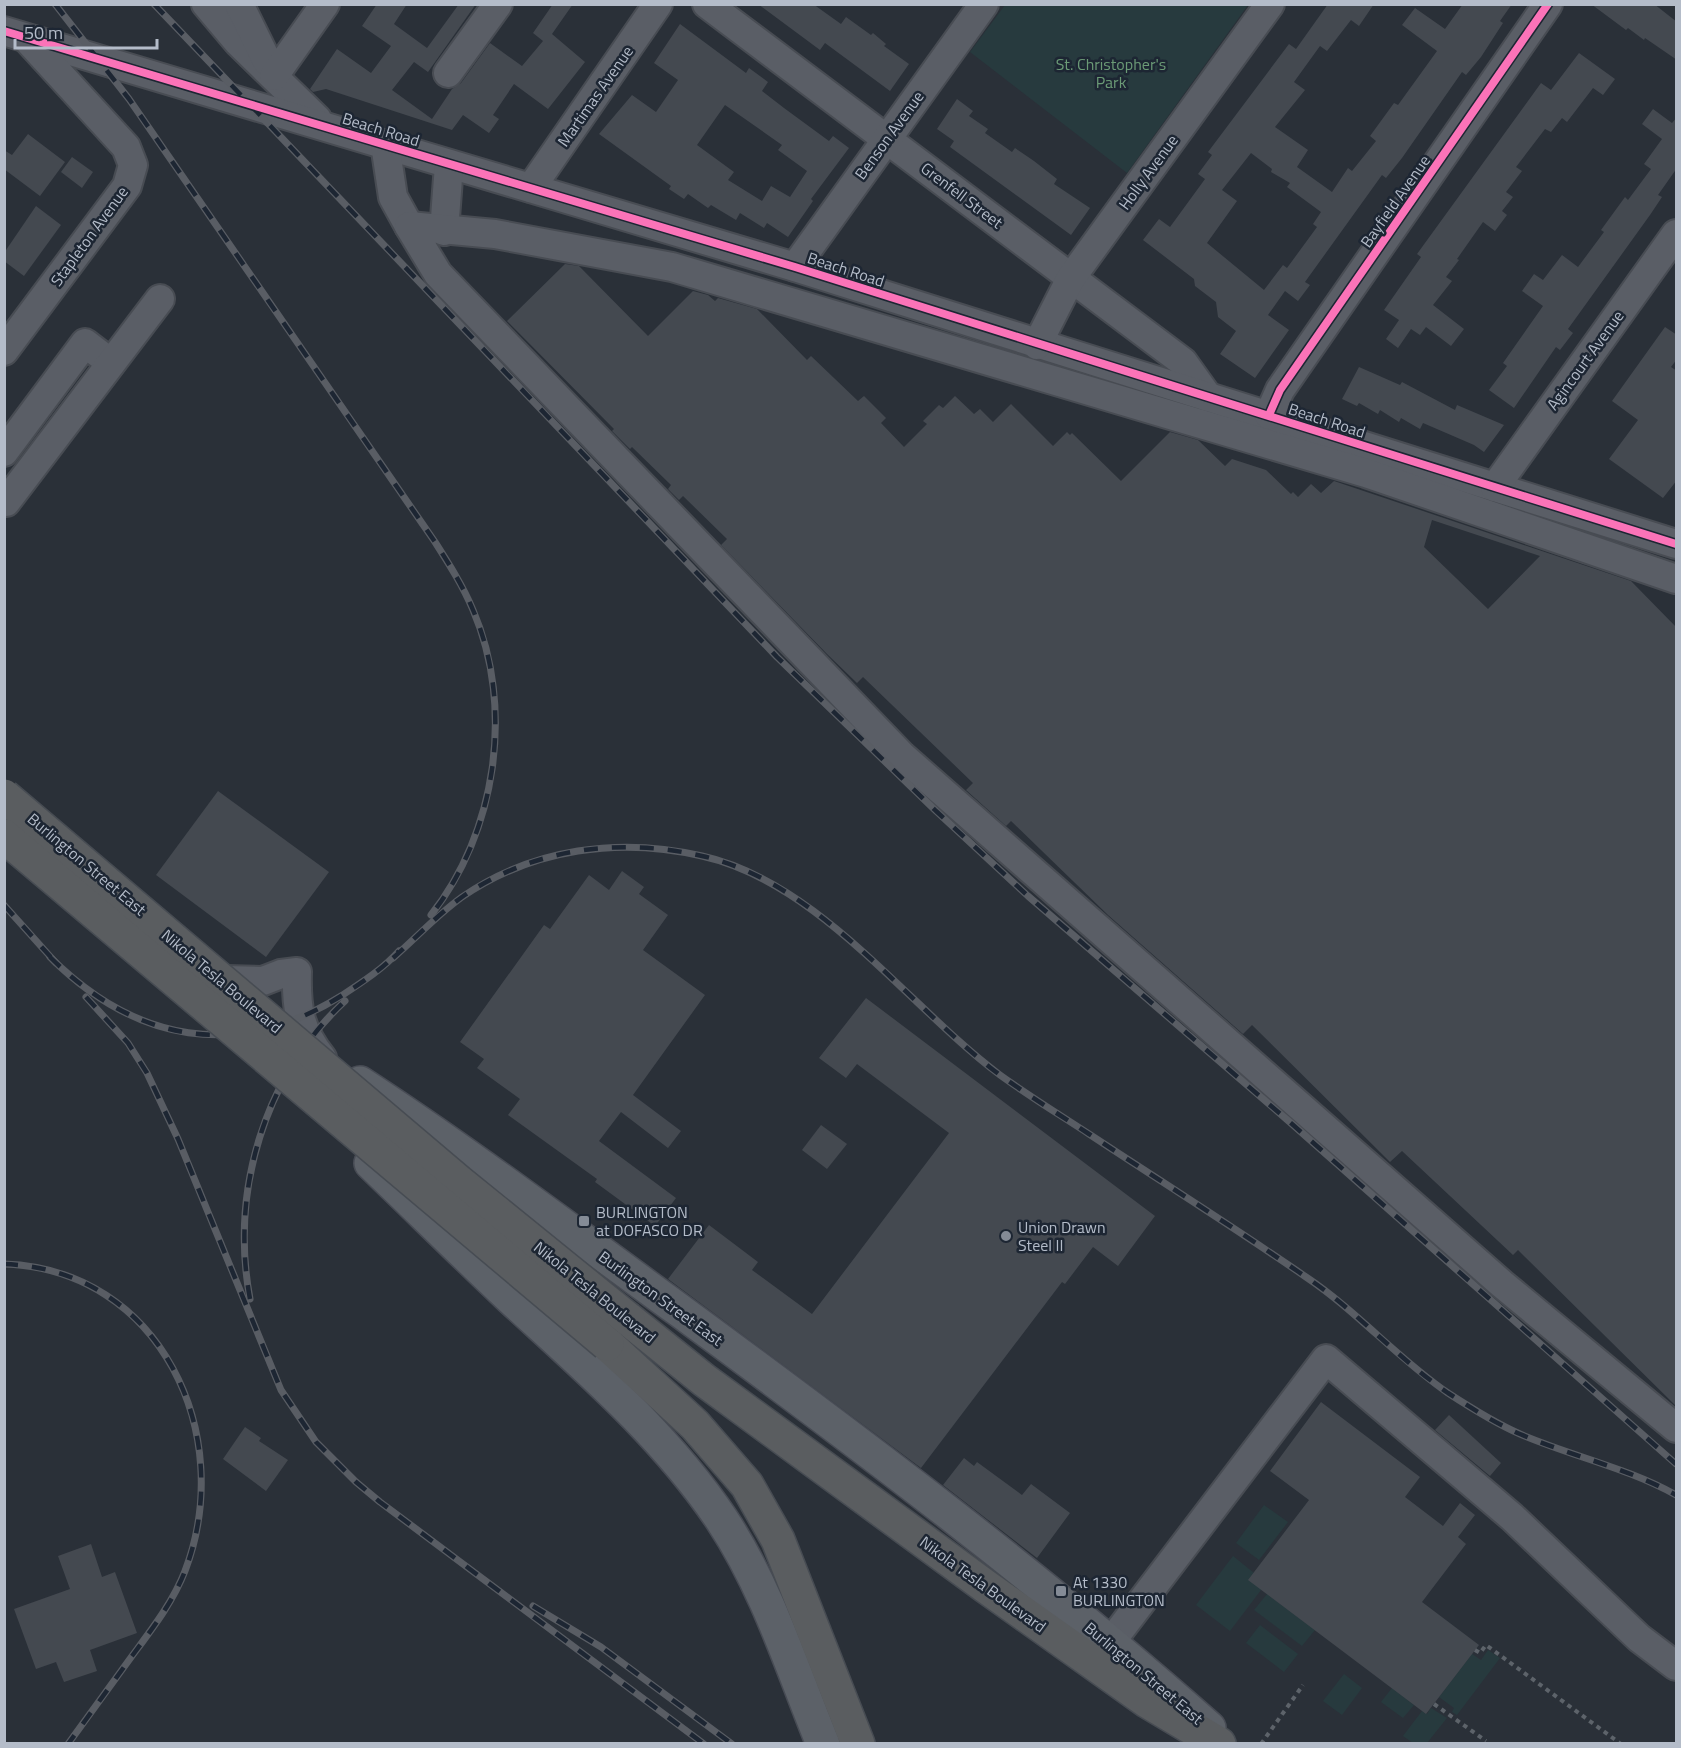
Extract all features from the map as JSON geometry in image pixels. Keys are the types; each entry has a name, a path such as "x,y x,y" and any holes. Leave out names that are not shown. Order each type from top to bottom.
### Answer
{"highway":[{"name":"Nikola Tesla Boulevard","path":"4,795 450,1174 628,1319 792,1446 1011,1605 1147,1701 1220,1743"},
{"name":"Nikola Tesla Boulevard","path":"4,836 607,1344 695,1425 747,1485 778,1540 858,1743"}],"main road":[{"name":"Burlington Street East","path":"4,795 301,1045 444,1139 851,1436 1110,1643 1226,1743"},
{"name":"Burlington Street East","path":"4,828 280,1073 480,1269 579,1360 689,1475 722,1520 756,1579 823,1743"}],"street":[{"path":"206,4 238,42 274,76 298,103 326,126"},
{"path":"239,4 274,76"},
{"path":"274,76 326,4"},
{"path":"448,73 498,4"},
{"name":"Martimas Avenue","path":"531,188 658,4"},
{"name":"Grenfell Street","path":"707,4 1183,362 1208,397"},
{"name":"Benson Avenue","path":"795,267 984,4"},
{"name":"Holly Avenue","path":"1037,345 1071,278 1270,4"},
{"name":"Bayfield Avenue","path":"1269,416 1281,390 1548,4"},
{"name":"Beach Road","path":"16,35 795,267 1037,345 1677,544"},
{"name":"Stapleton Avenue","path":"4,351 127,186 133,165 126,147 16,35"},
{"path":"385,144 393,197 438,274 902,756 1502,1284 1677,1428"},
{"path":"444,231 449,165"},
{"path":"409,226 495,234 672,267 1366,473 1677,579"},
{"name":"Agincourt Avenue","path":"1495,487 1677,234"},
{"path":"5,502 160,299"},
{"path":"4,452 85,343 111,363"},
{"path":"225,980 263,981 281,974 297,972 299,1016 307,1039 322,1058"},
{"path":"480,1269 532,1203"},
{"path":"1110,1643 1326,1359 1519,1523 1639,1638 1677,1666"}],"path":[{"path":"1475,1650 1480,1653 1486,1645 1621,1743"},
{"path":"1261,1743 1303,1685"},
{"path":"1434,1704 1486,1741"}],"green space":[{"name":"St. Christopher's Park","path":"1005,5 1248,5 1127,173 970,52"},
{"path":"1264,1505 1288,1522 1259,1560 1236,1543"},
{"path":"1233,1556 1254,1573 1261,1590 1230,1631 1196,1605"},
{"path":"1267,1594 1315,1630 1302,1646 1254,1610"},
{"path":"1260,1625 1298,1654 1284,1672 1246,1643"},
{"path":"1488,1650 1500,1658 1457,1715 1452,1712 1454,1708 1439,1697 1472,1654 1481,1660"},
{"path":"1344,1674 1362,1688 1342,1715 1323,1701"},
{"path":"1392,1688 1414,1705 1403,1718 1381,1702"},
{"path":"1431,1708 1447,1718 1427,1743 1413,1743 1403,1736 1422,1711 1427,1714"}],"building":[{"path":"377,4 407,4 394,24 427,48 459,4 476,4 428,72 414,62 392,90 432,119 452,89 461,83 490,43 522,66 543,41 533,33 553,4 573,4 552,34 585,62 548,109 514,84 493,115 499,119 489,133 463,115 452,130 326,89 313,92 310,89 337,49 371,73 391,46 362,26"},
{"path":"758,4 813,4 841,24 846,17 871,35 873,33 886,44 884,46 909,64 890,91 825,43 820,50"},
{"path":"1328,4 1374,4 1359,26 1351,20 1327,51 1320,46 1294,82 1305,90 1275,127 1308,150 1297,167 1332,192 1348,168 1352,171 1376,141 1370,136 1394,103 1398,105 1437,51 1402,25 1415,8 1445,29 1463,4 1512,4 1500,21 1503,23 1481,57 1466,75 1462,72 1386,178 1382,175 1305,282 1310,285 1298,301 1285,291 1268,315 1289,330 1255,378 1220,354 1236,331 1218,317 1216,302 1195,286 1194,279 1143,240 1159,219 1170,227 1205,179 1198,174 1212,155 1208,152 1289,44 1296,49","holes":["1251,153 1272,169 1271,172 1290,183 1287,187 1321,212 1313,224 1317,227 1287,268 1283,265 1264,290 1207,243 1237,201 1222,190"]},
{"path":"1591,4 1654,4 1677,22 1677,60 1628,28 1626,30"},
{"path":"680,24 746,73 749,68 768,82 762,91 784,108 829,141 833,136 849,148 811,199 813,201 788,237 767,223 764,228 740,213 736,220 711,205 708,208 688,194 684,199 669,189 671,186 599,134 632,95 656,112 678,80 654,63","holes":["725,105 782,145 778,150 807,171 790,197 771,186 762,201 728,180 734,172 697,145"]},
{"path":"1579,53 1615,79 1603,95 1593,88 1567,122 1562,118 1551,132 1545,129 1516,167 1522,171 1506,192 1513,197 1502,211 1507,215 1495,231 1483,222 1446,277 1452,281 1433,305 1464,329 1451,346 1426,327 1420,335 1411,329 1398,348 1386,339 1399,320 1384,310 1421,257 1417,254 1541,83 1551,90"},
{"path":"957,99 973,111 969,116 988,129 985,133 1012,152 1015,148 1034,161 1057,179 1054,184 1090,208 1071,235 950,147 954,141 937,129"},
{"path":"1653,109 1672,123 1677,117 1677,168 1658,195 1662,197 1650,215 1568,329 1573,333 1560,350 1556,347 1514,408 1489,390 1507,366 1503,363 1543,306 1522,291 1534,274 1543,280 1562,255 1578,267 1604,232 1601,230 1625,197 1628,200 1651,169 1644,164 1662,139 1642,124"},
{"path":"28,134 65,162 40,196 4,169 4,150 12,155"},
{"path":"72,157 93,172 82,188 61,172"},
{"path":"36,206 61,225 24,276 4,261 4,253"},
{"path":"565,264 579,266 648,336 693,291 708,295 715,301 718,298 757,309 807,360 811,356 858,401 864,396 886,418 881,423 904,447 927,424 923,421 939,405 943,408 955,396 974,414 980,409 993,422 1011,404 1053,446 1067,432 1070,435 1072,433 1121,481 1170,432 1198,440 1225,466 1232,459 1266,470 1291,494 1293,492 1298,497 1311,484 1321,493 1334,481 1631,581 1677,628 1677,1407 1518,1250 1513,1255 1402,1151 1390,1162 1252,1025 1243,1034 1108,915 1011,821 1006,826 966,790 973,783 863,677 857,683 827,654 721,545 727,539 683,496 679,500 668,489 671,485 612,431 614,429 507,321","holes":["1432,520 1540,556 1488,609 1424,547"]},
{"path":"1665,327 1677,335 1677,359 1671,367 1677,371 1677,480 1663,498 1609,459 1638,420 1612,401"},
{"path":"1359,367 1400,385 1402,382 1455,410 1457,405 1504,425 1484,452 1474,445 1423,423 1420,429 1401,418 1399,422 1380,410 1378,414 1359,403 1357,406 1342,399"},
{"path":"218,791 329,872 266,957 156,875"},
{"path":"622,871 644,887 639,894 668,915 643,950 705,995 633,1095 681,1131 668,1148 621,1112 599,1141 676,1198 655,1226 595,1182 597,1179 508,1115 520,1099 477,1068 484,1059 460,1042 544,925 550,929 589,875 609,890"},
{"name":"Union Drawn Steel II","path":"866,998 1155,1216 1118,1266 1093,1247 1065,1284 1062,1282 921,1468 668,1279 709,1225 758,1262 752,1270 812,1314 949,1133 857,1064 846,1078 819,1058"},
{"path":"821,1125 847,1144 827,1169 802,1150"},
{"path":"1321,1402 1420,1477 1405,1497 1443,1526 1460,1503 1475,1515 1458,1537 1466,1544 1422,1602 1479,1645 1426,1714 1248,1580 1309,1500 1270,1471"},
{"path":"1449,1415 1501,1463 1490,1476 1435,1430"},
{"path":"245,1427 261,1438 259,1441 288,1460 266,1491 223,1459"},
{"path":"964,1458 974,1466 977,1462 1022,1495 1031,1484 1070,1513 1037,1558 943,1485"},
{"path":"91,1544 102,1577 115,1572 137,1633 90,1650 97,1671 64,1682 56,1662 36,1669 14,1609 70,1589 58,1556"}],"railway":[{"path":"55,4 129,99 435,542 473,610 486,648 493,687 495,728 492,768 484,808 471,847 453,882 431,915"},
{"path":"154,4 777,657 936,811 1028,896 1292,1124 1676,1464"},
{"path":"393,958 462,897 489,880 548,857 609,848 671,850 702,856 745,870 785,891 823,919 860,949 966,1047 1000,1075 1325,1290 1411,1365 1448,1393 1520,1434 1639,1477 1676,1495"},
{"path":"4,905 56,963"},
{"path":"50,957 83,986 117,1008 152,1024 188,1033 226,1035 264,1029 302,1016 356,986 379,970 399,951"},
{"path":"86,997 128,1043 147,1073 178,1139 281,1390 316,1442 356,1482 380,1502 704,1744"},
{"path":"250,1299 245,1258 245,1217 250,1177 260,1138 274,1100 293,1064 317,1031 345,1001"},
{"path":"4,1264 59,1273 106,1295 144,1327 173,1368 192,1415 201,1466 199,1519 180,1582 154,1625 68,1744"},
{"path":"533,1606 601,1647 732,1744"}],"cycle path":[{"path":"1269,415 1280,390 1548,4"},
{"path":"4,31 795,267 1676,544"}],"place":[{"name":"BURLINGTON at DOFASCO DR","path":"584,1221"},
{"name":"Union Drawn Steel II","path":"1006,1236"},
{"name":"At 1330 BURLINGTON","path":"1061,1591"}]}
